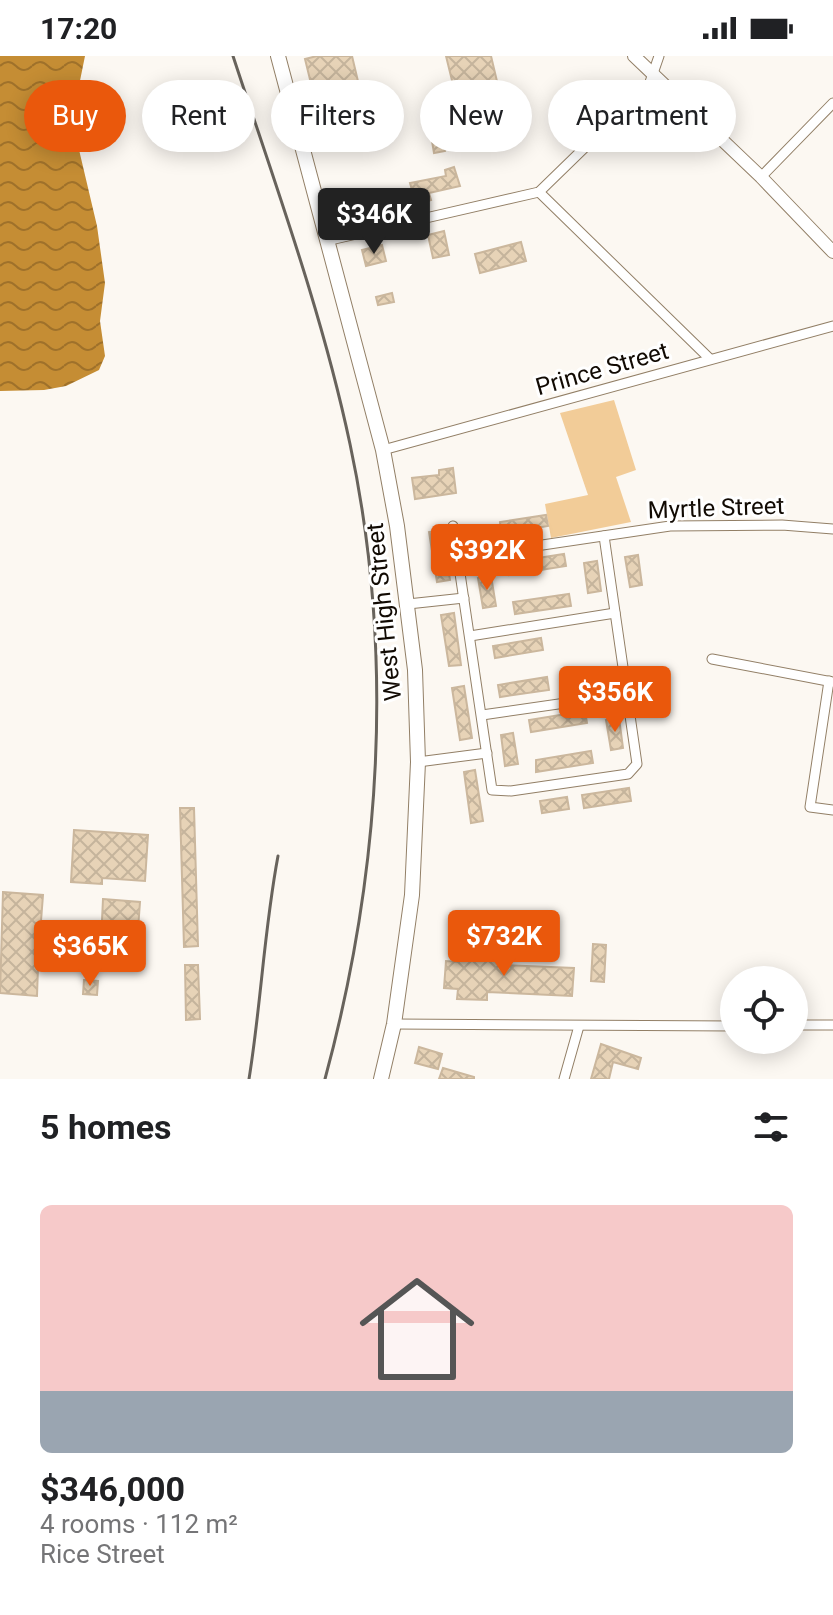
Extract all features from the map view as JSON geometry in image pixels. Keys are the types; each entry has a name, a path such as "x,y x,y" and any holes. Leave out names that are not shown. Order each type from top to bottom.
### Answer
{"main road":[{"name":"West High Street","path":"278,56 383,450 397,526 415,670 418,762 412,895 394,1024 381,1079"}],"street":[{"path":"634,56 761,177 833,252"},
{"path":"326,241 539,192 649,85 659,56"},
{"path":"761,177 833,103"},
{"path":"539,192 710,359"},
{"name":"Prince Street","path":"383,450 833,326"},
{"name":"Myrtle Street","path":"459,560 670,526 782,525 833,529"},
{"path":"453,526 492,790 511,791 628,774 637,764 604,536"},
{"path":"408,604 464,598"},
{"path":"470,636 615,613"},
{"path":"712,659 831,681 810,807 833,810"},
{"path":"482,715 628,694"},
{"path":"418,762 487,753"},
{"path":"394,1024 720,1026"},
{"path":"808,1025 833,1025"},
{"path":"564,1079 579,1026"}],"shaded area":[{"path":"614,400 636,470 616,477 631,522 551,538 545,504 588,495 560,413"}],"water":[{"path":"0,56 85,56 80,80 24,80 24,152 80,152 97,226 105,283 100,321 105,356 99,370 66,386 0,391"}],"building":[{"path":"352,56 358,80 310,80 305,59"},
{"path":"446,56 491,56 497,80 452,80"},
{"path":"454,167 460,186 429,193 431,200 416,204 410,183 446,176 445,170"},
{"path":"394,196 400,213 390,215 387,198"},
{"path":"370,199 374,215 352,220 348,204"},
{"path":"444,231 449,255 433,258 428,235"},
{"path":"521,242 526,261 480,273 475,254"},
{"path":"382,245 386,261 366,266 362,250"},
{"path":"392,293 394,302 378,305 376,297"},
{"path":"453,468 456,493 415,499 412,478 439,475 439,470"},
{"path":"546,515 548,526 501,534 500,522"},
{"path":"442,530 450,580 437,582 429,532"},
{"path":"564,554 566,566 509,575 507,563"},
{"path":"638,555 642,585 630,587 625,557"},
{"path":"597,561 601,591 588,593 584,563"},
{"path":"491,576 496,606 483,608 478,578"},
{"path":"569,594 571,606 515,614 513,602"},
{"path":"454,613 461,665 449,666 441,615"},
{"path":"541,638 543,650 495,658 493,646"},
{"path":"547,677 549,690 500,697 498,685"},
{"path":"464,686 472,738 460,740 452,688"},
{"path":"585,711 587,723 531,732 529,720"},
{"path":"619,718 623,748 611,750 606,720"},
{"path":"513,733 518,764 505,766 501,735"},
{"path":"591,751 593,763 536,772 536,760"},
{"path":"475,770 483,821 471,823 464,772"},
{"path":"629,788 631,801 584,808 582,795"},
{"path":"567,797 569,809 542,813 540,801"},
{"path":"180,808 194,808 198,946 184,947"},
{"path":"74,830 148,835 145,881 102,878 102,884 71,882"},
{"path":"3,892 43,895 41,921 82,924 79,970 38,967 37,996 0,993"},
{"path":"103,899 140,902 137,943 101,941"},
{"path":"593,944 606,945 604,982 591,981"},
{"path":"460,953 504,956 504,965 574,968 572,996 487,992 487,1000 457,999 458,989 444,988 446,961 459,962"},
{"path":"185,965 198,965 200,1019 186,1020"},
{"path":"84,980 98,981 97,995 83,994"},
{"path":"601,1044 641,1058 638,1069 613,1062 609,1079 591,1079"},
{"path":"419,1047 442,1054 438,1069 415,1063"},
{"path":"443,1068 474,1077 474,1079 439,1079"}],"railway":[{"path":"233,56 297,248 339,395 364,523 373,603 377,683 369,843 359,922 325,1079"},
{"path":"249,1079 278,856"}]}
